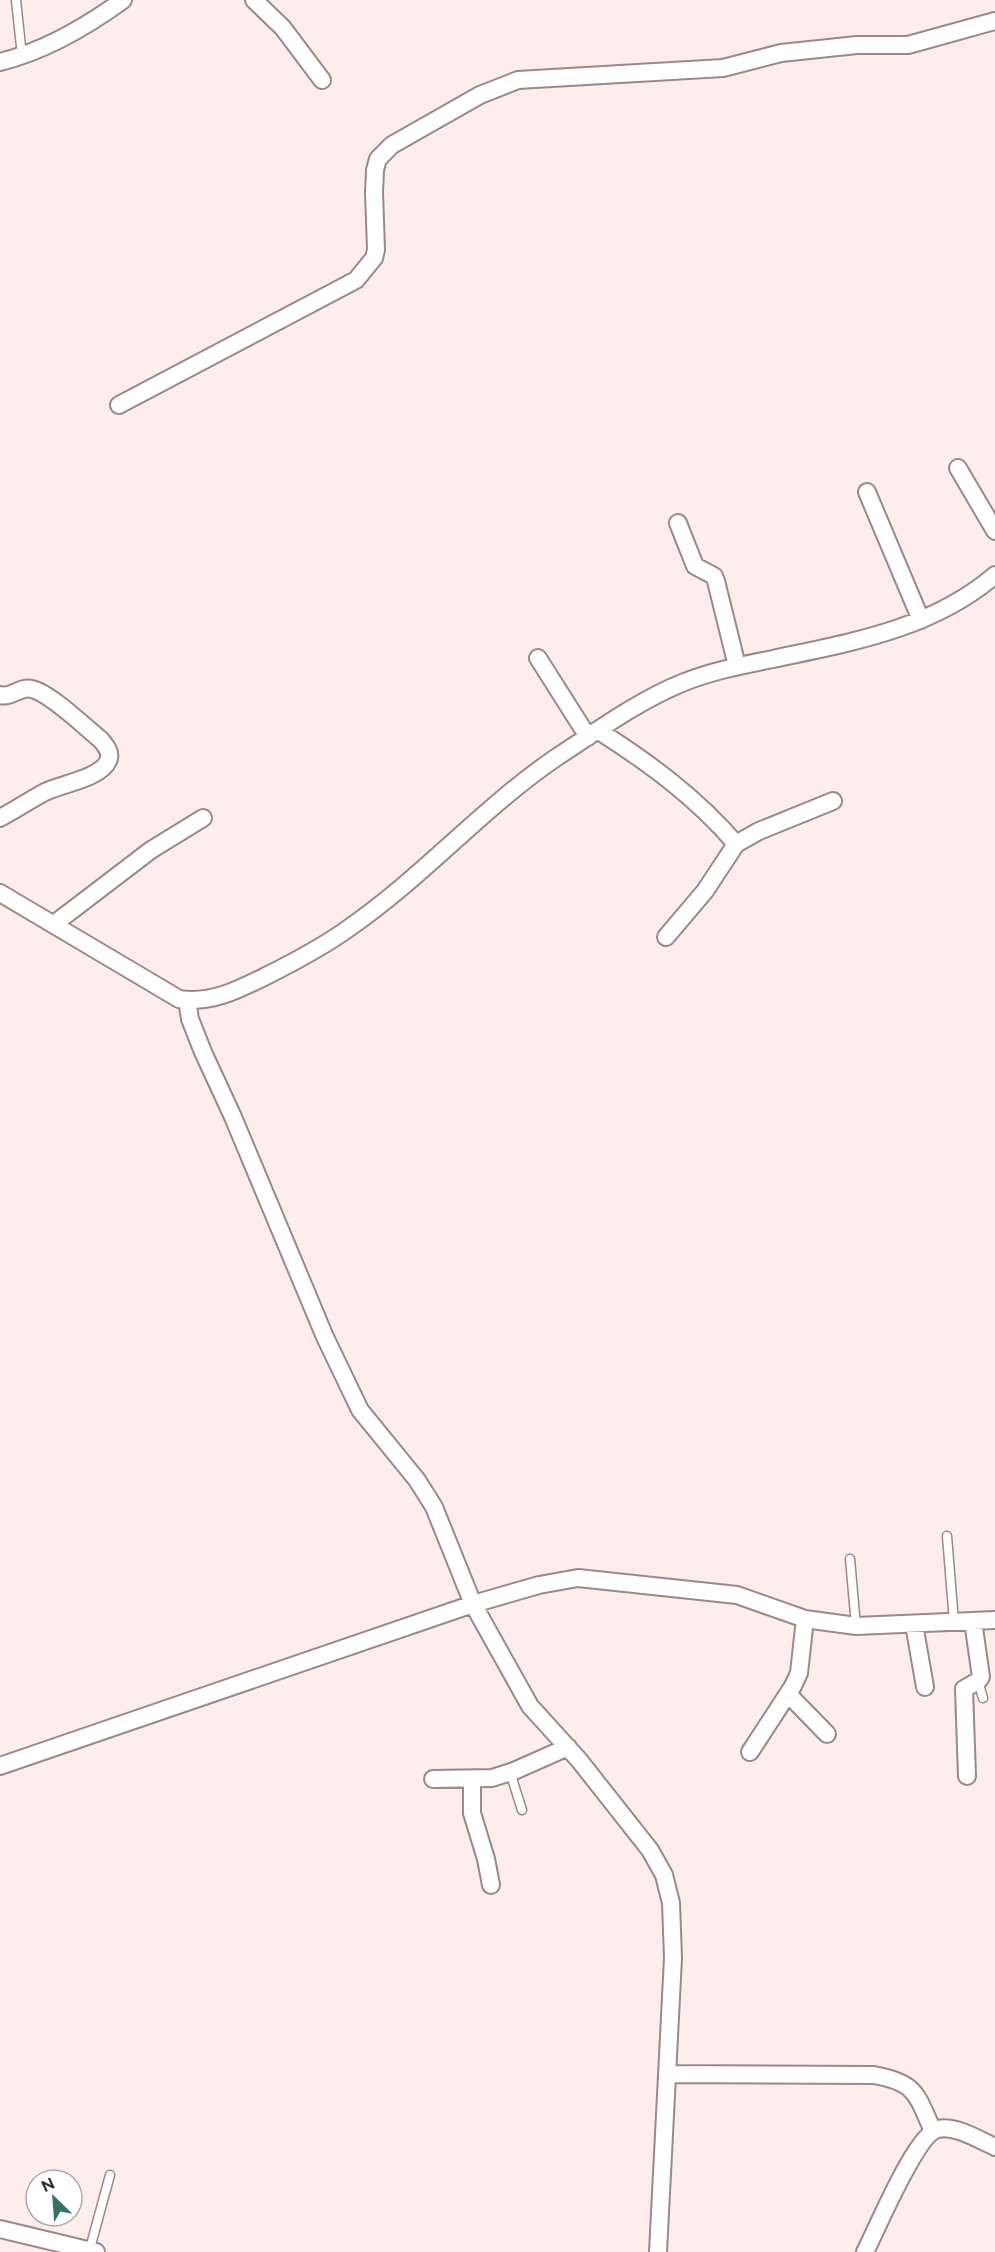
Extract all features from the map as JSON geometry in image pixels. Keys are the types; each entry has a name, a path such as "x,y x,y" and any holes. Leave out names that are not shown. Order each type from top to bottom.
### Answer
{"street":[{"path":"0,62 22,56 82,28 123,0"},
{"path":"254,0 289,34 322,80"},
{"path":"119,405 356,280 374,258 375,170 378,159 392,145 480,95 518,80 723,68 791,52 857,45 908,45 995,21"},
{"path":"958,468 995,531"},
{"path":"867,492 921,620"},
{"path":"678,522 695,566 714,576 737,666"},
{"path":"0,893 166,993 179,999 195,1001 219,997 246,986 351,927 554,759 639,705 683,682 737,666 866,639 921,620 963,600 995,575"},
{"path":"538,658 593,734 687,794 717,822 736,844"},
{"path":"0,695 8,696 26,688 35,690 49,698 101,740 110,756 102,769 48,791 0,818"},
{"path":"666,937 705,891 736,844 759,831 833,801"},
{"path":"54,924 151,850 203,818"},
{"path":"187,1000 190,1019 196,1035 233,1117 325,1337 360,1410 417,1480 434,1507 473,1604 530,1706 568,1747 650,1850 664,1875 671,1903 673,1958 658,2252"},
{"path":"0,1766 473,1604 540,1585 578,1578 737,1595 806,1619 856,1626 995,1620"},
{"path":"750,1752 799,1673 806,1619"},
{"path":"967,1776 964,1689 981,1677 973,1621"},
{"path":"914,1624 925,1687"},
{"path":"788,1694 827,1734"},
{"path":"432,1779 492,1778 568,1747"},
{"path":"472,1779 472,1813 491,1885"},
{"path":"667,2074 874,2075 898,2080 910,2087 920,2101 933,2131"},
{"path":"866,2252 916,2150 933,2131 951,2129 995,2147"},
{"path":"0,2229 91,2251"}],"lane":[{"path":"16,0 22,56"},
{"path":"947,1536 954,1622"},
{"path":"850,1559 856,1626"},
{"path":"978,1681 983,1698"},
{"path":"510,1772 522,1810"},
{"path":"91,2251 110,2175"}]}
